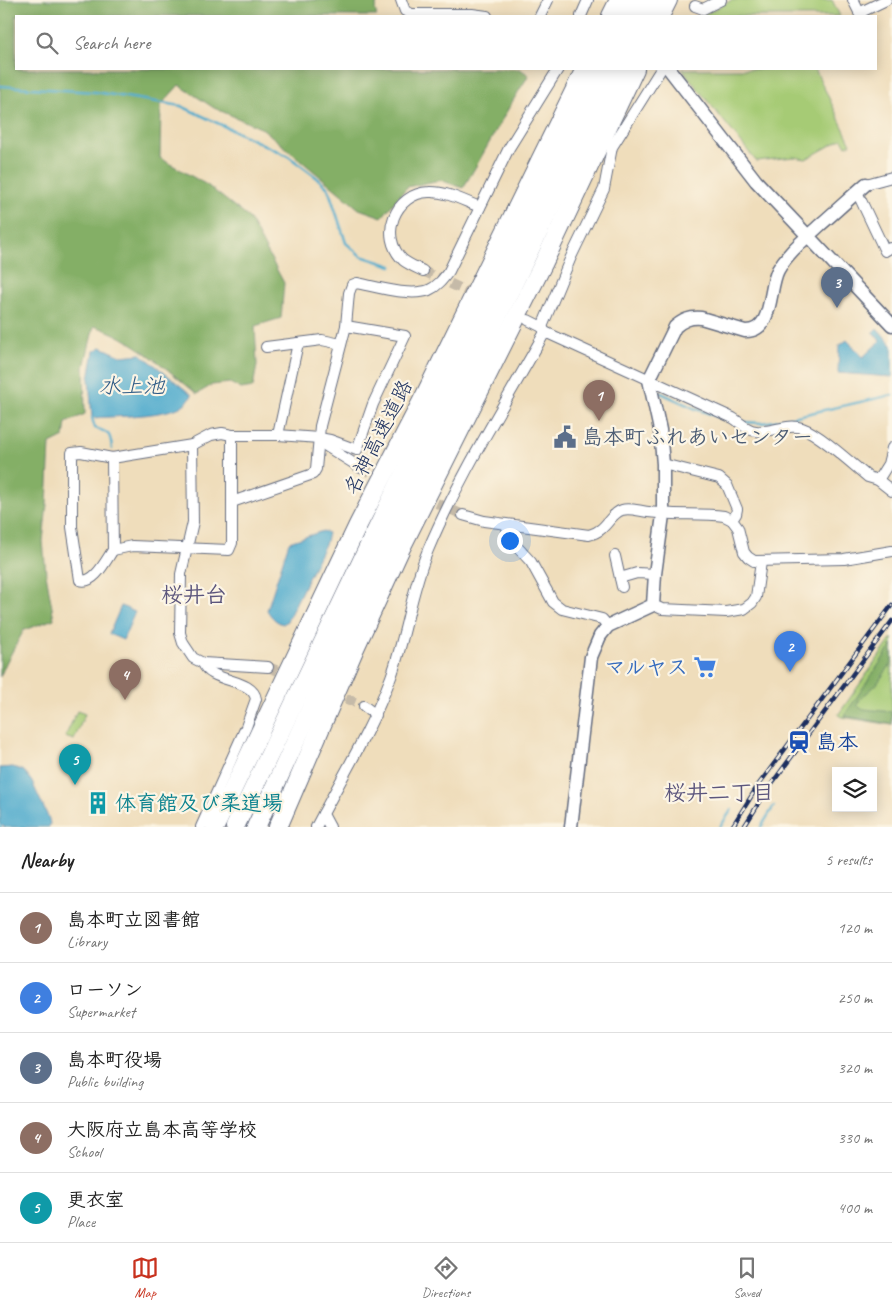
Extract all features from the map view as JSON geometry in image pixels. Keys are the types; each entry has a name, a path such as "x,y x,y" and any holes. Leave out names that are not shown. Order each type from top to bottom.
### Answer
{"highway":[{"path":"612,15 619,0"},
{"path":"628,15 635,0"},
{"path":"644,15 652,0"},
{"path":"660,15 668,0"},
{"name":"名神高速道路","path":"215,827 358,526 425,395 585,70"},
{"name":"名神高速道路","path":"235,827 372,539 602,70"},
{"path":"256,827 386,545 618,70"},
{"path":"278,827 355,648 400,550 544,262 634,70"}],"street":[{"path":"401,0 405,11 412,14 480,15"},
{"path":"540,15 548,0"},
{"path":"581,15 588,0"},
{"path":"692,15 696,3 703,9 721,0"},
{"path":"853,0 860,15 886,0"},
{"path":"232,502 314,474 319,438 346,326 348,293 352,285 357,283 408,292 420,292 441,282 449,271 509,148 557,70"},
{"path":"316,827 376,715 392,675 419,574 429,549 473,459 543,330 571,257 604,189 612,147 661,70"},
{"path":"670,70 756,181 892,325"},
{"path":"652,605 664,515 660,430 649,380 675,327 683,321 693,318 701,318 745,331 751,331 761,326 778,270 790,252 862,188 892,177"},
{"path":"862,188 885,251"},
{"path":"423,271 403,260 394,245 391,226 397,210 408,197 426,192 439,192 480,207"},
{"path":"528,320 543,330 757,431 788,426 801,428 813,433 868,477 878,480 892,491"},
{"path":"112,458 113,550 91,579 84,582 80,580 72,527 72,453 81,452 112,458 192,445 211,435 222,433 319,438 357,450 373,404 405,336 346,326"},
{"path":"266,347 322,340 341,344"},
{"path":"278,435 298,343"},
{"path":"113,550 132,546 229,550 232,543 232,435"},
{"path":"319,438 326,446 361,468"},
{"path":"192,445 193,522 181,574 180,633 187,652 193,658 203,663 268,667"},
{"path":"878,480 888,464 892,448"},
{"path":"663,464 719,478 727,485 737,509 732,520"},
{"path":"463,515 507,525 589,535 599,533 622,510 630,509 664,515 724,516 732,520 738,528 744,552 748,557 754,561 761,562 844,559 892,551"},
{"path":"507,525 508,538 531,562 554,602 562,609 602,619 608,626"},
{"path":"614,556 621,583 637,573 655,574"},
{"path":"571,827 591,657 600,636 608,626 652,605 662,609 726,612 744,609 756,597 761,562"},
{"path":"201,827 246,727 256,699 255,694 250,689 215,675 204,667 203,663"},
{"path":"364,706 376,715"},
{"path":"323,814 330,827"}],"green space":[{"path":"0,0 378,0 375,9 377,15 15,15 15,70 522,70 529,75 463,188 440,180 407,187 382,217 359,209 263,129 214,108 179,85 161,105 160,158 207,185 249,218 284,283 281,318 255,326 257,365 253,387 241,389 230,383 212,385 197,394 136,346 109,331 94,326 84,367 85,414 66,423 64,437 50,444 43,541 46,574 54,619 24,630 0,677"},
{"path":"732,0 832,0 840,15 703,15"},
{"path":"683,70 815,70 851,144 846,146 842,139 806,159 794,157 756,161"},
{"path":"892,638 892,725 838,715"},
{"path":"892,645 892,663 876,685 860,699 857,705 864,709 892,712 892,724 844,716"},
{"path":"77,711 85,714 74,740 65,737"}],"water":[{"path":"877,328 892,345 892,377 838,373 839,346 847,340 863,357 880,341 873,332"},
{"name":"水上池","path":"101,347 121,356 141,354 192,395 183,405 166,412 92,418 89,379 94,351"},
{"path":"323,531 328,533 326,542 287,621 283,624 280,623 267,610 289,542"},
{"path":"121,606 135,612 123,640 109,634"},
{"path":"13,767 24,771 32,782 49,819 49,827 4,827 0,823 0,768"}],"waterway":[{"path":"0,86 95,92 181,106 288,156 316,177 328,188 346,243 361,256 392,266"},
{"path":"661,393 719,417"},
{"path":"744,422 762,423 774,421 892,395"},
{"path":"92,418 95,428 109,435 112,449"},
{"path":"761,827 774,806"},
{"path":"720,827 732,809"}],"tunnel":[{"path":"423,271 479,297"},
{"path":"361,468 385,479"},
{"path":"423,497 463,515"},
{"path":"268,667 291,676"},
{"path":"332,693 364,706"}],"railway":[{"path":"732,827 759,784 892,605"},
{"path":"744,827 767,790 892,621"}],"place":[{"name":"島本町役場","path":"837,308"},
{"name":"島本町立図書館","path":"599,421"},
{"name":"島本町ふれあいセンター","path":"565,437"},
{"name":"マルヤス","path":"705,667"},
{"name":"ローソン","path":"790,672"},
{"name":"大阪府立島本高等学校","path":"125,700"},
{"name":"島本","path":"799,742"},
{"name":"更衣室","path":"75,785"},
{"name":"体育館及び柔道場","path":"98,803"}],"district":[{"name":"桜井台","path":"194,594"},
{"name":"桜井二丁目","path":"719,792"}]}
